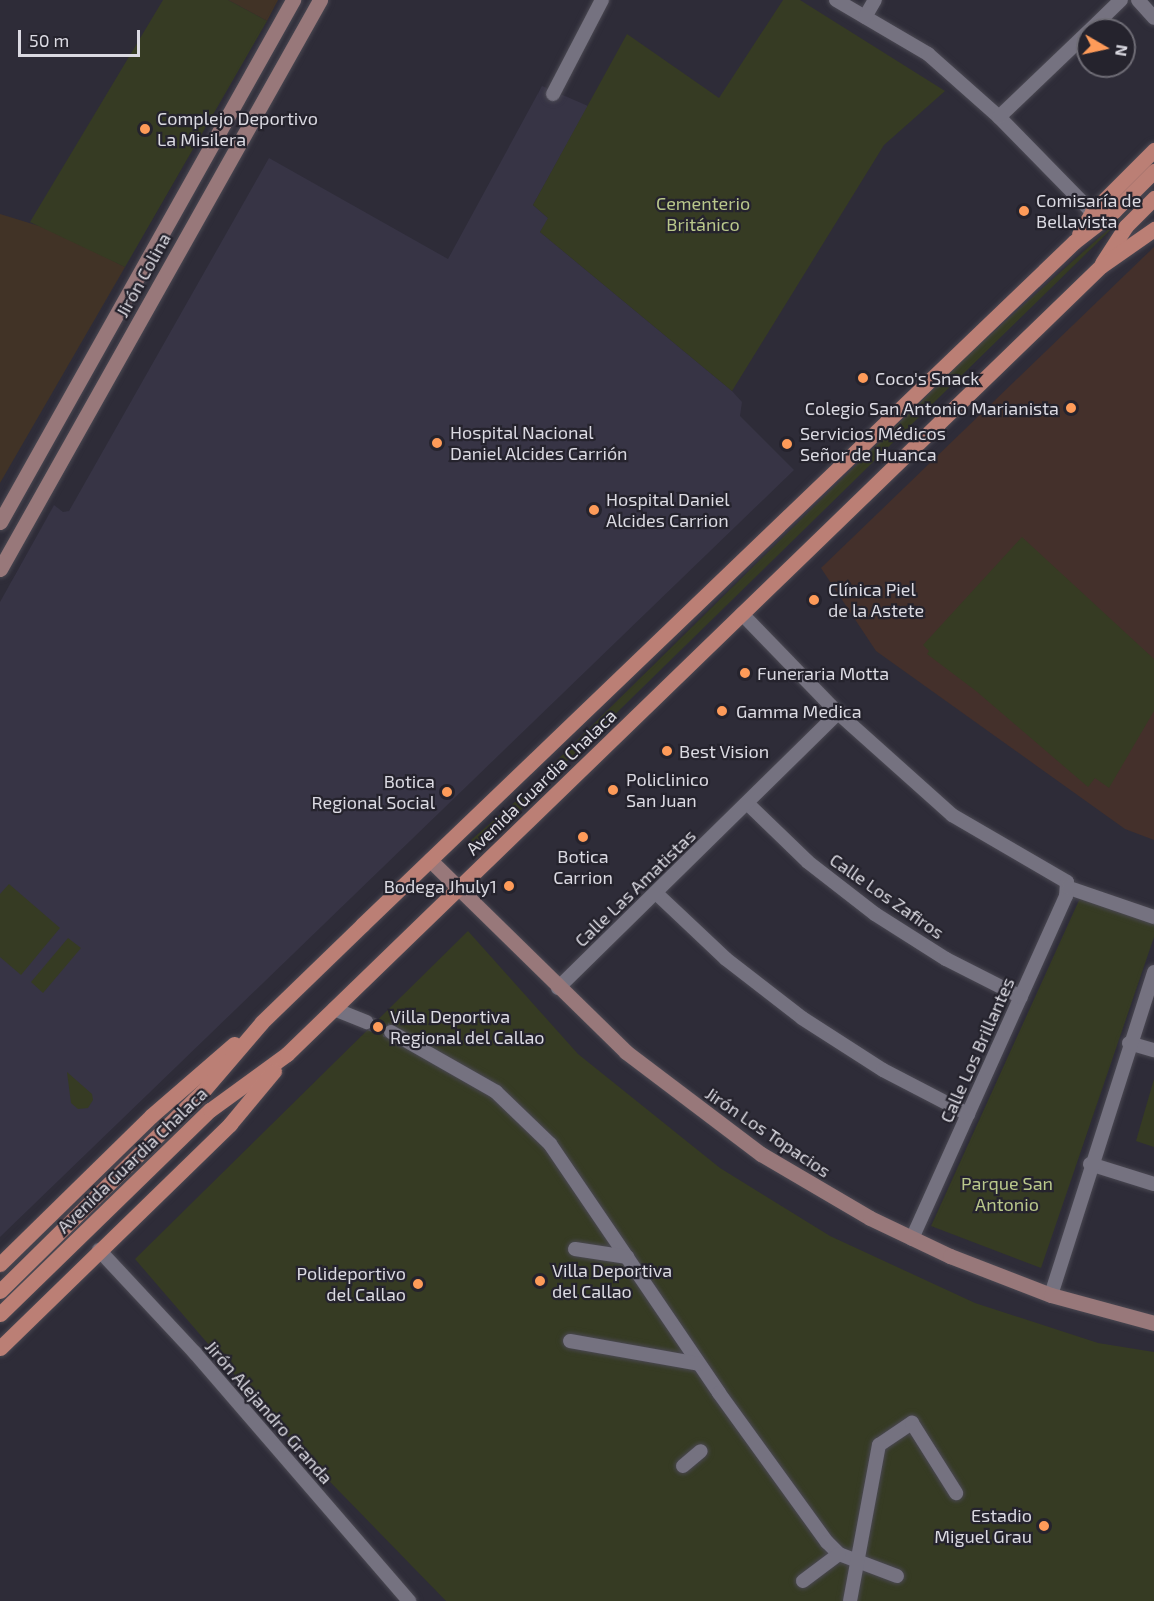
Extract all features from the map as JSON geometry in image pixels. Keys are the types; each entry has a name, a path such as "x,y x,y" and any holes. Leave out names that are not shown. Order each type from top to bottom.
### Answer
{"main road":[{"name":"Avenida Guardia Chalaca","path":"1074,242 1092,212 1154,150"},
{"name":"Avenida Guardia Chalaca","path":"0,1291 204,1090 262,1022 1074,242 1114,212 1154,171"},
{"name":"Avenida Guardia Chalaca","path":"1101,266 1126,226 1154,198"},
{"name":"Avenida Guardia Chalaca","path":"0,1314 210,1110 287,1054 1101,266 1154,229"},
{"path":"0,1264 189,1081 262,1022"},
{"path":"0,1348 230,1124 287,1054"}],"street":[{"name":"Jirón Colina","path":"0,522 293,0"},
{"name":"Jirón Colina","path":"0,569 320,0"},
{"path":"553,94 602,0"},
{"path":"836,0 928,54 999,117 1092,212"},
{"path":"866,17 874,0"},
{"path":"1102,18 1121,0"},
{"path":"1138,0 1154,18"},
{"path":"270,40 291,51"},
{"path":"999,117 1076,43"},
{"path":"128,293 148,306"},
{"path":"79,380 100,391"},
{"path":"742,614 838,713 952,814 1066,882 1154,917"},
{"name":"Calle Las Amatistas","path":"558,988 748,804 838,713"},
{"name":"Calle Los Zafiros","path":"748,804 808,862 875,914 946,959 1021,997"},
{"name":"Jirón Los Topacios","path":"430,860 558,988 627,1052 713,1120 818,1189 912,1239 1051,1295 1154,1323"},
{"name":"Calle Los Brillantes","path":"912,1239 1021,997 1066,882"},
{"path":"656,893 726,959 802,1018 883,1070 968,1114"},
{"path":"1051,1295 1090,1164 1154,972"},
{"path":"334,1009 366,1022"},
{"path":"391,1032 496,1092 550,1144 699,1364 800,1507 839,1554 897,1576"},
{"path":"1130,1043 1154,1050"},
{"path":"1090,1164 1154,1184"},
{"path":"575,1249 627,1257"},
{"name":"Jirón Alejandro Granda","path":"99,1250 195,1353 409,1601"},
{"path":"570,1341 699,1364"},
{"path":"850,1601 879,1445 912,1423 956,1493"},
{"path":"683,1466 701,1451"},
{"path":"803,1581 839,1554"}],"shaded area":[{"path":"228,0 278,0 267,21"},
{"path":"542,86 588,106 533,205 549,219 540,232 732,391 742,402 740,416 794,470 0,1237 0,602 54,505 63,512 69,511 269,158 448,259"},
{"path":"0,214 52,230 125,267 0,483"},
{"name":"Colegio San Antonio Marianista","path":"1154,247 1154,840 1125,829 876,651 821,568"}],"green space":[{"name":"Complejo Deportivo La Misilera","path":"163,0 228,0 267,21 125,267 30,222"},
{"name":"Cementerio Británico","path":"783,0 800,0 945,91 884,145 732,391 540,232 548,218 533,205 627,34 719,98"},
{"path":"1139,202 552,776 546,771 971,352"},
{"path":"1022,537 1154,659 1154,711 1109,788 1095,778 1088,787 976,691 927,654 929,651 923,645"},
{"path":"531,788 536,795 481,850 471,840"},
{"path":"9,884 60,928 21,975 0,957 0,894"},
{"name":"Parque San Antonio","path":"1081,896 1154,921 1154,937 1041,1268 931,1226"},
{"name":"Villa Deportiva del Callao","path":"468,931 578,1054 720,1168 830,1236 975,1303 1098,1343 1154,1352 1154,1601 446,1601 302,1453 135,1259"},
{"path":"68,938 81,948 43,993 31,982"},
{"path":"67,1072 92,1094 93,1100 88,1108 78,1109 71,1103"},
{"path":"1154,1079 1154,1147 1136,1141"}],"tunnel":[{"path":"366,1022 391,1032"}],"place":[{"name":"Complejo Deportivo La Misilera","path":"145,129"},
{"name":"Comisaría de Bellavista","path":"1024,211"},
{"name":"Coco's Snack","path":"863,378"},
{"name":"Colegio San Antonio Marianista","path":"1071,408"},
{"name":"Hospital Nacional Daniel Alcides Carrión","path":"437,443"},
{"name":"Servicios Médicos Señor de Huanca","path":"787,444"},
{"name":"Hospital Daniel Alcides Carrion","path":"594,510"},
{"name":"Clínica Piel de la Astete","path":"814,600"},
{"name":"Funeraria Motta","path":"745,673"},
{"name":"Gamma Medica","path":"722,711"},
{"name":"Best Vision","path":"667,751"},
{"name":"Policlinico San Juan","path":"613,790"},
{"name":"Botica Regional Social","path":"447,792"},
{"name":"Botica Carrion","path":"583,837"},
{"name":"Bodega Jhuly1","path":"509,886"},
{"name":"Villa Deportiva Regional del Callao","path":"378,1027"},
{"name":"Villa Deportiva del Callao","path":"540,1281"},
{"name":"Polideportivo del Callao","path":"418,1284"},
{"name":"Estadio Miguel Grau","path":"1044,1526"}]}
